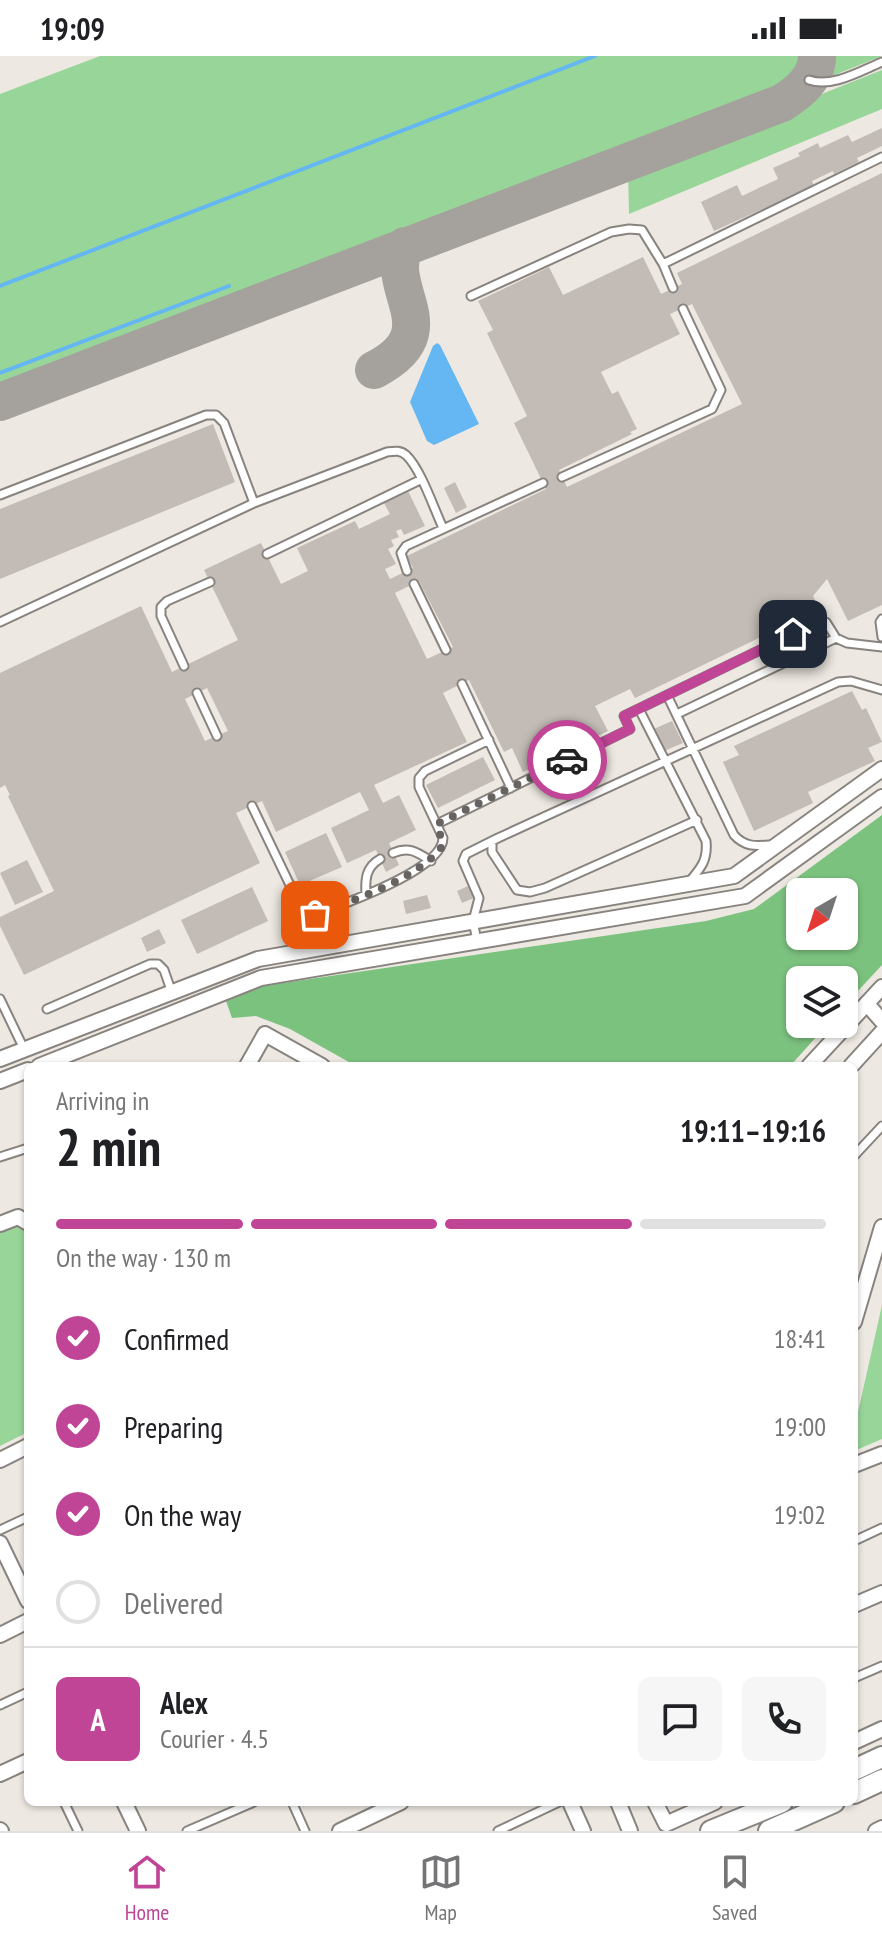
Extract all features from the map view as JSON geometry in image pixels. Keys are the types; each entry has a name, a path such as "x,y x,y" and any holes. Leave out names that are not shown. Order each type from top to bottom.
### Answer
{"main road":[{"path":"858,1768 882,1757"},
{"path":"858,1791 882,1780"},
{"path":"711,1831 770,1806"},
{"path":"769,1831 825,1806"}],"street":[{"path":"0,1059 258,959 734,876 882,769"},
{"path":"49,1062 261,978 745,896 882,797"},
{"path":"813,1062 882,987"},
{"path":"867,1004 882,1021"},
{"path":"855,1062 882,1032"},
{"path":"249,1062 265,1034 315,1062"},
{"path":"24,1049 28,1062"},
{"path":"0,1081 24,1071"},
{"path":"0,1224 18,1217 24,1221"},
{"path":"858,1296 882,1227"},
{"path":"0,1460 24,1448"},
{"path":"858,1463 882,1454"},
{"path":"0,1543 24,1593"},
{"path":"858,1603 882,1593"},
{"path":"0,1635 24,1623"},
{"path":"858,1740 882,1729"},
{"path":"0,1774 24,1763"},
{"path":"126,1806 138,1831"},
{"path":"340,1831 360,1827 394,1806"},
{"path":"572,1806 583,1831"},
{"path":"620,1806 630,1831"},
{"path":"657,1806 666,1824 706,1806"},
{"path":"876,1831 882,1828"}],"lane":[{"path":"809,80 829,82 882,62"},
{"path":"663,264 882,157"},
{"path":"471,296 620,230 642,230 663,264 673,288"},
{"path":"562,477 712,409 721,390 683,309"},
{"path":"0,495 206,415 216,415 224,423 254,503"},
{"path":"0,622 254,503 387,452 398,450 407,456 443,528"},
{"path":"267,554 420,480"},
{"path":"407,571 401,553 406,546 543,483"},
{"path":"184,666 161,616 161,607 167,601 210,582"},
{"path":"414,584 446,650"},
{"path":"882,619 882,637"},
{"path":"437,824 630,729 624,716 818,622 826,622 836,638 847,643 882,647"},
{"path":"677,714 836,638"},
{"path":"477,941 473,921 479,898 463,861 466,854 838,682 851,681 882,690"},
{"path":"462,684 511,788"},
{"path":"197,693 217,736"},
{"path":"667,695 734,835 741,843 752,846 777,845"},
{"path":"639,709 706,841 708,854 688,884"},
{"path":"252,806 302,910 309,915 366,894 431,861 443,845 437,824 419,787 419,778 425,771 489,740"},
{"path":"492,841 492,852 517,890 530,892 697,820"},
{"path":"393,853 403,848 415,850 431,861"},
{"path":"366,894 368,868 380,859"},
{"path":"47,1009 150,964 158,964 164,970 172,993"},
{"path":"0,999 24,1049"},
{"path":"858,1152 882,1126"},
{"path":"0,1157 24,1149"},
{"path":"0,1530 24,1519"},
{"path":"858,1539 882,1528"},
{"path":"858,1676 882,1666"},
{"path":"0,1705 24,1694"},
{"path":"66,1806 78,1831"},
{"path":"187,1831 245,1806"},
{"path":"294,1806 305,1831"},
{"path":"498,1831 551,1806"}],"green space":[{"path":"100,56 807,56 797,81 789,89 0,394 0,94"},
{"path":"826,56 882,56 832,76 824,71"},
{"path":"882,70 882,109 629,214 628,171"},
{"path":"882,815 882,965 858,991 858,966 786,966 786,1038 815,1038 794,1062 349,1062 290,1029 256,1016 232,1018 226,1001 262,986 706,921 754,909 786,886 786,950 858,950 858,878 796,878"},
{"path":"20,1225 24,1228 24,1434 0,1446 0,1233"},
{"path":"882,1305 882,1439 858,1449 858,1412"}],"water":[{"path":"437,343 479,424 434,445 427,441 410,402"}],"building":[{"path":"882,128 882,146 857,158 859,162 834,174 833,171 812,181 814,186 714,231 701,202 737,185 742,196 778,179 773,168 800,156 798,153 818,143 820,148 848,135 852,142"},
{"path":"882,173 882,605 848,621 827,579 813,596 819,609 635,698 630,689 595,706 608,731 523,772 512,748 504,752 469,680 443,693 467,742 374,785 383,803 399,795 416,830 389,843 399,865 386,872 376,850 347,863 331,828 369,810 360,792 276,832 262,801 236,813 260,863 24,975 0,926 0,917 54,891 5,785 0,788 0,673 141,606 172,672 238,640 204,570 261,543 281,584 308,571 297,548 355,521 359,529 390,514 384,503 408,491 425,526 404,535 401,529 396,531 399,537 391,540 394,546 388,549 396,564 385,569 390,579 413,568 407,556 546,489 514,423 527,416 487,333 493,330 478,301 549,267 563,295 643,257 661,294 682,284 677,273","holes":["692,304 742,404 567,487 559,470 637,429 618,391 612,394 601,372 680,334 670,314","419,581 453,647 427,659 395,593","207,688 228,731 205,741 185,699"]},
{"path":"213,424 235,482 0,579 0,509"},
{"path":"455,482 467,507 456,513 444,488"},
{"path":"852,691 862,710 866,708 882,742 868,748 875,761 808,792 813,803 754,831 723,762 739,755 734,746"},
{"path":"672,721 683,743 664,751 654,729"},
{"path":"483,757 495,780 438,808 426,785"},
{"path":"326,833 342,867 300,885 285,852"},
{"path":"27,860 43,892 15,905 0,873"},
{"path":"468,886 474,898 462,903 457,891"},
{"path":"252,887 268,921 197,954 181,920"},
{"path":"427,895 431,908 406,914 403,901"},
{"path":"159,929 166,943 147,952 141,938"}],"waterway":[{"path":"0,286 595,56"},
{"path":"0,373 229,286"}],"taxiway":[{"path":"0,402 782,103 810,78 817,56"},
{"path":"374,370 396,355 408,340 411,325 400,262 405,246"}],"way so far":[{"path":"315,915 379,889 431,861 443,845 437,824 567,760"}],"route":[{"path":"567,760 630,729 624,716 793,634"}]}
